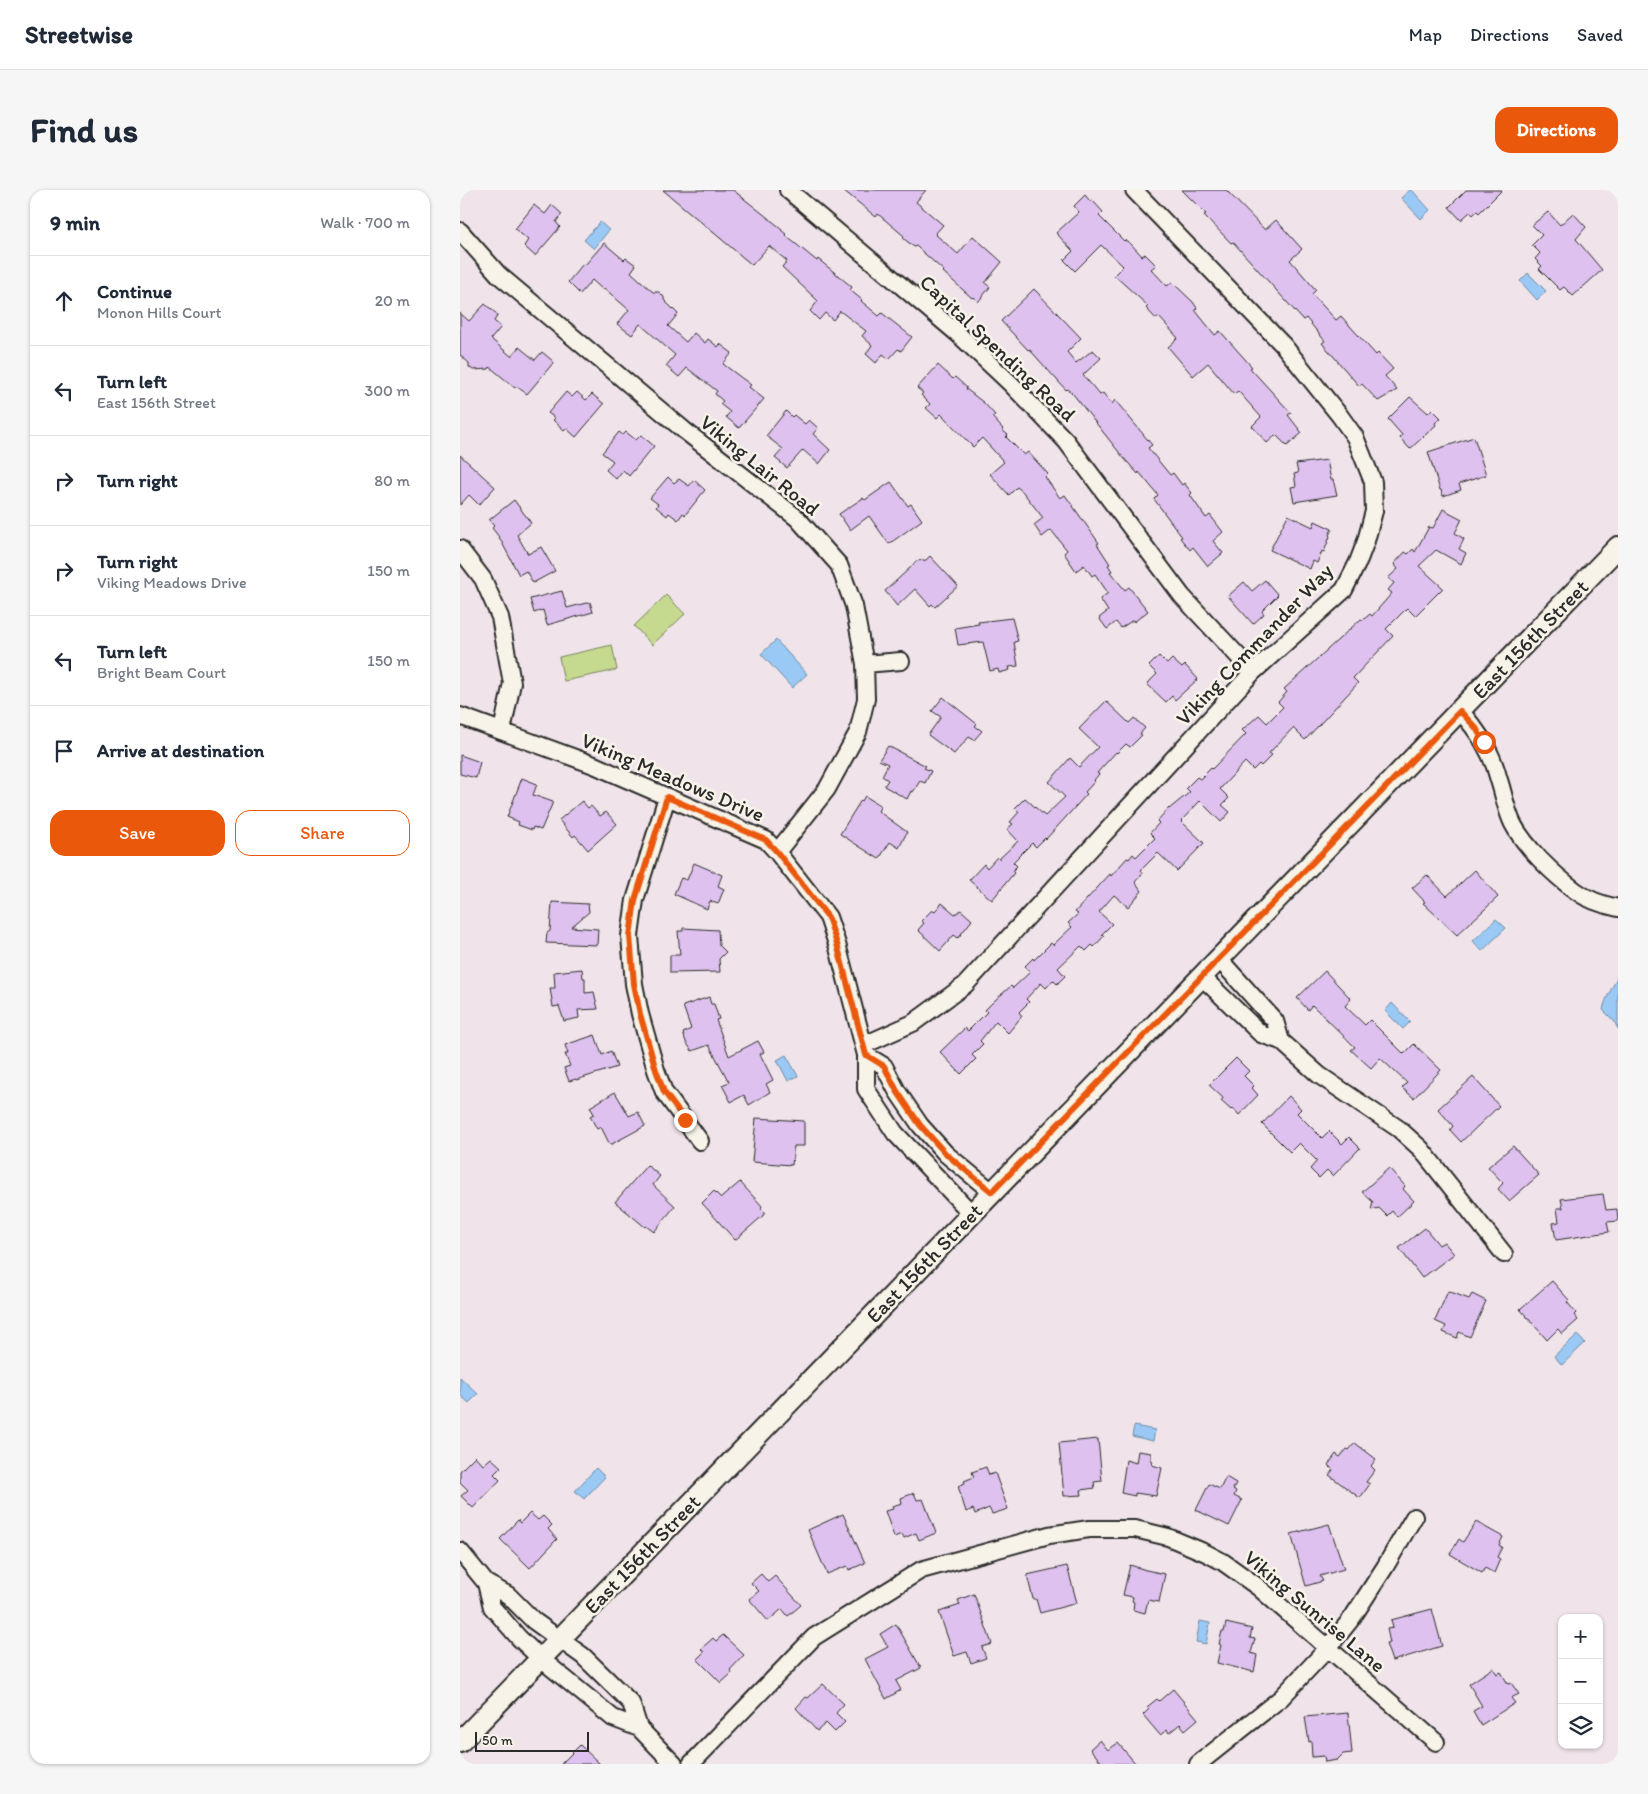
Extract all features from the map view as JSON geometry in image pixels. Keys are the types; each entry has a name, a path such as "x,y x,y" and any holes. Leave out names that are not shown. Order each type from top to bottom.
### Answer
{"street":[{"name":"Capital Spending Road","path":"788,190 957,333 1018,391 1066,441 1182,596 1253,672"},
{"name":"Viking Commander Way","path":"865,1050 914,1023 965,985 1253,672 1344,590 1366,541 1374,511 1373,482 1355,437 1284,346 1134,190"},
{"name":"Viking Lair Road","path":"460,232 506,281 685,431 796,518 839,565 854,606 865,664 866,699 858,732 827,789 777,852"},
{"name":"East 156th Street","path":"460,1742 1618,547"},
{"path":"460,549 483,579 500,617 512,683 502,731"},
{"path":"865,664 901,661"},
{"path":"1460,711 1476,728 1484,742 1492,758 1505,804 1513,824 1529,846 1550,869 1577,892 1602,904 1618,908"},
{"name":"Viking Meadows Drive","path":"460,716 594,766 766,840 828,917 865,1050 866,1089 895,1134 972,1213"},
{"path":"667,797 635,900 630,936 634,984 640,1014 664,1092 700,1141"},
{"path":"1219,959 1275,1021 1281,1041"},
{"path":"1202,977 1261,1034 1281,1041 1319,1075 1399,1129 1422,1149 1504,1254"},
{"path":"865,1050 884,1066 897,1091 916,1118 946,1154 992,1192"},
{"path":"1198,1764 1281,1698 1328,1648 1352,1618 1414,1518"},
{"name":"Viking Sunrise Lane","path":"692,1764 814,1637 921,1570 1049,1535 1089,1528 1135,1530 1176,1540 1206,1553 1242,1575 1436,1742"},
{"path":"460,1551 486,1583 508,1595 534,1621 583,1656 631,1703 639,1728"},
{"path":"486,1583 492,1607 518,1638 540,1659 613,1718 639,1728 674,1764"}],"green space":[{"path":"666,595 685,614 652,645 634,626"},
{"path":"612,645 617,670 564,681 559,657"}],"water":[{"path":"1410,190 1430,210 1421,219 1401,198"},
{"path":"600,222 609,230 594,249 584,240"},
{"path":"1528,273 1546,291 1537,300 1520,281"},
{"path":"776,640 807,674 792,688 761,654"},
{"path":"1496,919 1506,928 1482,951 1473,941"},
{"path":"1618,974 1618,1029 1614,1021 1603,1010"},
{"path":"1392,1003 1410,1022 1403,1029 1385,1011"},
{"path":"786,1055 798,1076 788,1081 777,1060"},
{"path":"1577,1335 1585,1343 1562,1365 1554,1356"},
{"path":"460,1377 478,1394 469,1403 460,1395"},
{"path":"1134,1426 1155,1430 1153,1441 1132,1436"},
{"path":"596,1468 605,1477 584,1499 575,1491"},
{"path":"1200,1621 1210,1623 1206,1644 1196,1642"}],"building":[{"path":"663,190 733,190 782,229 786,236 852,287 850,290 879,316 882,313 912,337 901,351 898,349 889,359 883,354 876,363 866,354 872,345 862,336 866,331 840,311 833,320 825,313 819,320 810,311 818,301 782,267 787,261 769,246 752,265"},
{"path":"843,190 926,190 916,202 943,225 935,234 958,254 973,236 1002,262 985,283 990,287 978,302 916,246 914,247 903,238 904,236 878,214 876,217"},
{"path":"1182,190 1226,190 1265,230 1276,220 1302,249 1290,260 1316,290 1312,294 1336,320 1341,316 1376,355 1378,353 1393,369 1385,376 1397,390 1378,401 1362,384 1359,386 1322,343 1325,341 1306,318 1303,320 1233,242 1231,243"},
{"path":"1466,190 1502,190 1479,213 1477,211 1473,215 1470,212 1461,220 1449,207"},
{"path":"1085,195 1103,212 1099,216 1124,241 1131,244 1142,256 1145,254 1156,265 1151,269 1167,286 1172,282 1193,302 1197,308 1195,310 1215,335 1220,331 1252,367 1250,368 1291,413 1288,415 1302,433 1287,446 1276,435 1267,443 1252,426 1261,417 1238,391 1234,394 1208,363 1193,376 1168,347 1178,338 1159,317 1156,319 1146,308 1148,306 1114,275 1123,266 1101,245 1075,271 1064,260 1073,251 1056,233 1079,212 1074,206"},
{"path":"534,205 545,214 552,205 562,214 556,222 560,227 535,256 524,246 528,240 515,229"},
{"path":"1548,212 1560,225 1573,213 1586,227 1576,239 1602,270 1573,296 1564,287 1560,290 1539,269 1542,266 1535,259 1540,253 1532,245 1542,235 1532,225"},
{"path":"604,243 624,260 626,258 636,265 631,272 653,292 659,292 664,297 664,300 678,314 668,326 686,342 694,333 705,343 708,339 718,347 720,344 732,353 723,364 751,385 749,387 764,399 739,428 726,417 730,412 720,404 723,401 715,394 717,391 687,368 679,377 666,366 675,355 640,324 632,335 617,324 629,310 604,288 603,290 592,280 580,294 568,282"},
{"path":"1034,289 1081,338 1067,352 1076,363 1093,350 1101,358 1083,375 1100,395 1103,393 1112,404 1115,400 1152,445 1148,448 1170,475 1173,473 1182,485 1184,483 1206,518 1210,515 1223,532 1213,541 1223,553 1208,566 1193,547 1190,550 1180,538 1182,537 1154,499 1158,495 1139,472 1138,474 1122,456 1073,394 1066,390 1001,321"},
{"path":"485,304 498,315 494,321 501,327 491,339 511,356 519,347 535,360 542,352 554,362 527,394 516,386 515,388 490,367 489,369 473,370 469,367 469,363 460,355 460,313 469,321"},
{"path":"938,365 953,379 955,377 966,389 984,403 995,415 992,417 1008,435 1006,437 1024,455 1028,452 1048,474 1045,477 1060,498 1065,495 1099,543 1097,544 1110,564 1108,565 1112,571 1110,572 1125,590 1129,587 1148,611 1134,622 1133,620 1121,628 1116,622 1107,629 1099,618 1108,611 1100,599 1108,593 1095,574 1092,576 1084,565 1076,571 1064,553 1067,550 1051,530 1042,537 1034,525 1043,518 1023,492 1017,487 1009,495 990,474 1004,462 982,438 973,447 941,414 937,418 926,408 930,404 921,395 923,393 917,388"},
{"path":"566,392 572,397 577,392 586,400 592,394 604,404 576,437 566,428 564,430 553,420 555,418 548,413"},
{"path":"1410,397 1428,413 1432,409 1441,418 1410,449 1400,438 1402,435 1388,419"},
{"path":"786,411 792,417 794,415 805,424 809,420 818,428 813,434 830,450 819,464 803,450 787,468 775,458 783,449 766,436"},
{"path":"619,432 623,435 626,432 636,440 641,435 654,446 629,476 623,470 616,479 606,470 613,461 602,453"},
{"path":"1474,437 1486,475 1459,484 1461,490 1443,496 1428,452"},
{"path":"460,455 495,487 479,505 469,495 460,505"},
{"path":"1327,460 1331,480 1333,479 1337,495 1294,502 1291,487 1296,486 1294,474 1298,473 1296,464"},
{"path":"668,477 674,483 679,479 689,486 694,480 705,490 685,515 683,513 678,520 669,513 667,516 656,507 658,504 650,498"},
{"path":"891,482 908,506 911,504 922,520 889,544 869,516 850,530 839,514 863,498 865,500"},
{"path":"514,500 531,523 517,535 528,554 541,547 555,571 533,583 526,571 519,575 499,537 492,528 494,526 489,520"},
{"path":"1443,509 1462,519 1455,533 1464,539 1459,549 1466,553 1461,564 1436,550 1419,566 1443,588 1415,616 1407,608 1386,629 1393,636 1353,678 1358,683 1305,740 1293,728 1269,753 1272,755 1261,766 1259,764 1253,770 1245,762 1220,789 1229,798 1222,805 1230,812 1221,822 1200,801 1181,821 1204,843 1177,871 1158,853 1141,870 1143,873 1135,882 1142,891 1128,907 1114,895 1099,912 1112,924 1102,934 1104,936 1094,947 1092,945 1086,951 1081,946 1058,968 1065,976 1057,984 1053,980 1046,988 1041,983 1026,999 1029,1002 1019,1012 1022,1016 1008,1033 996,1021 980,1041 983,1044 972,1055 976,1059 961,1074 940,1052 965,1028 968,1031 987,1012 985,1010 994,1001 1011,986 1013,988 1030,972 1025,966 1051,943 1053,945 1072,927 1068,923 1078,914 1075,912 1110,874 1111,876 1133,854 1136,857 1155,838 1150,833 1159,823 1157,821 1169,808 1190,792 1186,788 1197,777 1200,779 1212,769 1246,734 1242,730 1259,715 1267,723 1283,707 1278,702 1287,692 1284,689 1361,619 1363,620 1370,614 1372,616 1392,593 1388,590 1394,583 1388,578 1398,569 1394,564 1405,552 1408,554 1413,549 1415,552 1429,527 1433,528"},
{"path":"1288,515 1313,527 1315,521 1332,529 1324,552 1322,551 1317,563 1313,561 1310,569 1270,550"},
{"path":"930,556 958,586 935,607 932,604 930,606 915,589 897,606 885,591 916,561 926,560"},
{"path":"1265,580 1278,595 1262,611 1264,614 1253,624 1228,596 1244,582 1252,591"},
{"path":"562,591 567,608 590,602 593,612 547,625 543,610 534,613 530,599"},
{"path":"1012,618 1018,641 1014,642 1018,666 1009,667 1010,670 999,673 998,669 990,671 983,642 958,645 955,628 979,624 978,622"},
{"path":"1159,656 1167,664 1172,659 1182,668 1185,665 1198,679 1175,700 1172,696 1166,702 1147,684 1157,674 1149,666"},
{"path":"943,697 977,724 975,726 982,731 974,740 969,737 954,754 928,735 941,717 932,711"},
{"path":"1106,701 1129,723 1134,718 1145,728 1140,734 1142,735 1130,747 1126,744 1116,752 1097,773 1099,774 1095,781 1085,792 1087,794 1046,839 1036,847 1032,843 1013,862 1017,866 1012,871 1014,873 992,900 969,880 984,864 987,868 997,857 999,859 1018,841 1007,829 1013,824 1010,822 1019,812 1015,808 1025,798 1045,816 1065,797 1049,782 1070,758 1079,767 1098,747 1079,729"},
{"path":"888,746 926,766 924,768 931,771 925,783 920,781 907,799 884,786 888,780 882,776 888,764 879,760"},
{"path":"460,755 480,762 476,778 460,774"},
{"path":"522,778 537,784 533,795 553,802 541,830 533,827 532,830 518,825 519,822 507,817"},
{"path":"865,796 881,806 878,811 907,832 899,848 890,842 879,859 840,834"},
{"path":"582,801 588,808 591,806 600,816 606,812 617,824 588,850 575,835 573,837 559,820"},
{"path":"694,863 722,875 718,886 724,889 718,904 710,901 707,909 674,894 681,878 687,880"},
{"path":"1475,870 1498,897 1457,935 1423,903 1425,902 1412,888 1427,875 1447,896"},
{"path":"552,902 588,904 589,912 571,927 598,929 597,945 546,943 547,933 550,931"},
{"path":"942,903 955,914 961,910 972,920 958,938 954,935 940,951 918,930 924,923 921,921 932,910 934,912"},
{"path":"683,928 718,930 719,945 726,952 719,959 720,972 670,973 670,955 680,955 678,931 683,931"},
{"path":"582,969 583,978 585,978 585,993 594,992 598,1009 578,1010 579,1018 564,1021 559,1006 553,1007 550,988 555,988 554,972"},
{"path":"1325,971 1351,999 1345,1006 1365,1025 1370,1020 1404,1054 1414,1044 1441,1070 1414,1098 1402,1088 1407,1083 1380,1058 1371,1068 1351,1050 1355,1047 1312,1005 1308,1010 1297,998"},
{"path":"709,997 711,1004 714,1004 719,1019 716,1020 729,1056 758,1041 764,1052 760,1054 773,1080 766,1084 770,1092 749,1105 744,1095 731,1102 722,1085 729,1082 709,1045 692,1051 686,1042 683,1033 691,1029 683,1006"},
{"path":"595,1035 602,1055 611,1051 617,1067 569,1081 564,1068 570,1066 565,1054 568,1054 565,1045"},
{"path":"1236,1058 1249,1071 1244,1076 1254,1086 1252,1088 1258,1095 1239,1115 1233,1108 1231,1110 1221,1101 1223,1098 1209,1085"},
{"path":"1473,1077 1499,1106 1461,1142 1450,1130 1453,1126 1438,1109"},
{"path":"615,1092 629,1116 638,1112 645,1126 610,1145 601,1127 597,1129 590,1116 594,1114 590,1107"},
{"path":"1289,1096 1301,1109 1297,1113 1322,1138 1329,1131 1342,1144 1349,1137 1360,1148 1333,1176 1327,1170 1319,1178 1310,1169 1317,1161 1299,1143 1290,1152 1262,1124"},
{"path":"756,1118 804,1121 804,1146 794,1146 792,1165 752,1162"},
{"path":"1513,1146 1539,1175 1509,1201 1498,1189 1503,1183 1488,1167"},
{"path":"647,1165 660,1176 653,1185 675,1206 654,1232 645,1227 615,1202"},
{"path":"1389,1168 1405,1186 1403,1189 1414,1201 1397,1217 1392,1211 1387,1216 1379,1208 1371,1210 1373,1202 1362,1192"},
{"path":"740,1182 766,1213 735,1240 702,1203 714,1191 721,1198"},
{"path":"1603,1194 1606,1210 1617,1209 1618,1221 1607,1222 1609,1232 1556,1240 1553,1223 1559,1222 1557,1208 1563,1208 1561,1199"},
{"path":"1425,1228 1439,1245 1444,1242 1454,1254 1422,1278 1399,1248"},
{"path":"1552,1281 1569,1300 1567,1302 1576,1313 1574,1315 1578,1320 1562,1334 1558,1329 1547,1340 1520,1309"},
{"path":"1448,1291 1469,1299 1472,1294 1486,1301 1470,1337 1459,1332 1457,1338 1443,1332 1446,1326 1435,1321"},
{"path":"1098,1439 1102,1481 1094,1482 1095,1488 1081,1490 1082,1495 1064,1496 1059,1443"},
{"path":"1355,1443 1376,1459 1371,1466 1375,1470 1366,1482 1370,1484 1360,1498 1329,1475 1333,1470 1328,1465 1336,1454 1340,1457"},
{"path":"1138,1451 1151,1453 1152,1465 1162,1468 1156,1496 1135,1493 1135,1496 1121,1493 1126,1460 1136,1463"},
{"path":"475,1456 483,1465 491,1458 501,1467 494,1474 500,1480 473,1508 461,1496 468,1490 460,1482 460,1471"},
{"path":"986,1467 989,1475 995,1473 1008,1509 992,1514 989,1508 975,1514 973,1509 966,1512 958,1486 974,1477 972,1472"},
{"path":"1226,1477 1236,1483 1233,1489 1236,1491 1234,1496 1242,1500 1229,1526 1196,1510 1209,1484 1220,1489"},
{"path":"914,1493 917,1500 923,1499 936,1533 919,1540 916,1533 904,1538 902,1534 894,1537 885,1511 893,1509 892,1506 902,1503 901,1498"},
{"path":"530,1513 538,1520 543,1516 552,1525 548,1529 557,1539 530,1568 500,1539 518,1520 520,1523"},
{"path":"843,1514 865,1563 849,1570 847,1566 827,1574 808,1530"},
{"path":"1476,1522 1503,1537 1499,1545 1502,1547 1497,1557 1500,1559 1494,1573 1485,1568 1482,1573 1450,1554 1459,1539 1463,1542"},
{"path":"1329,1524 1344,1569 1320,1576 1323,1581 1306,1586 1291,1534"},
{"path":"1130,1565 1165,1574 1159,1602 1148,1600 1145,1613 1133,1610 1133,1597 1123,1595"},
{"path":"1067,1566 1077,1603 1040,1613 1036,1599 1033,1599 1027,1575"},
{"path":"761,1574 768,1582 775,1576 801,1605 788,1616 782,1609 768,1621 749,1599 759,1591 751,1583"},
{"path":"974,1594 992,1644 982,1647 986,1658 971,1663 967,1652 954,1656 939,1612 960,1605 958,1600"},
{"path":"1432,1609 1442,1646 1392,1661 1386,1644 1390,1643 1387,1629 1393,1628 1391,1620"},
{"path":"1226,1623 1252,1629 1250,1638 1255,1639 1251,1653 1257,1655 1254,1672 1217,1663 1221,1645 1219,1644"},
{"path":"896,1624 921,1668 896,1681 901,1690 886,1699 865,1659 888,1647 880,1634"},
{"path":"723,1635 744,1655 730,1670 732,1673 721,1683 697,1659 704,1652 701,1649 713,1638 716,1641"},
{"path":"1493,1668 1497,1674 1501,1672 1508,1684 1511,1683 1519,1694 1511,1698 1515,1703 1481,1725 1473,1711 1482,1706 1469,1684"},
{"path":"823,1684 844,1704 836,1713 845,1722 835,1732 826,1723 817,1731 796,1708 806,1697 808,1698"},
{"path":"1173,1689 1198,1719 1185,1730 1180,1724 1169,1733 1167,1730 1160,1735 1143,1715 1149,1709 1147,1707 1157,1699 1159,1701"},
{"path":"1348,1713 1352,1753 1343,1754 1337,1760 1325,1762 1324,1756 1312,1757 1311,1741 1309,1742 1305,1717"},
{"path":"1100,1740 1108,1750 1118,1743 1136,1764 1103,1764 1090,1749"},
{"path":"580,1745 600,1764 561,1764"}],"route":[{"path":"685,1120 664,1092 656,1070 640,1014 634,984 630,936 635,900 667,797 766,840 777,852 828,917 837,944 866,1055 884,1066 897,1091 920,1125 946,1154 992,1192 1460,711 1476,728 1484,742"}]}
